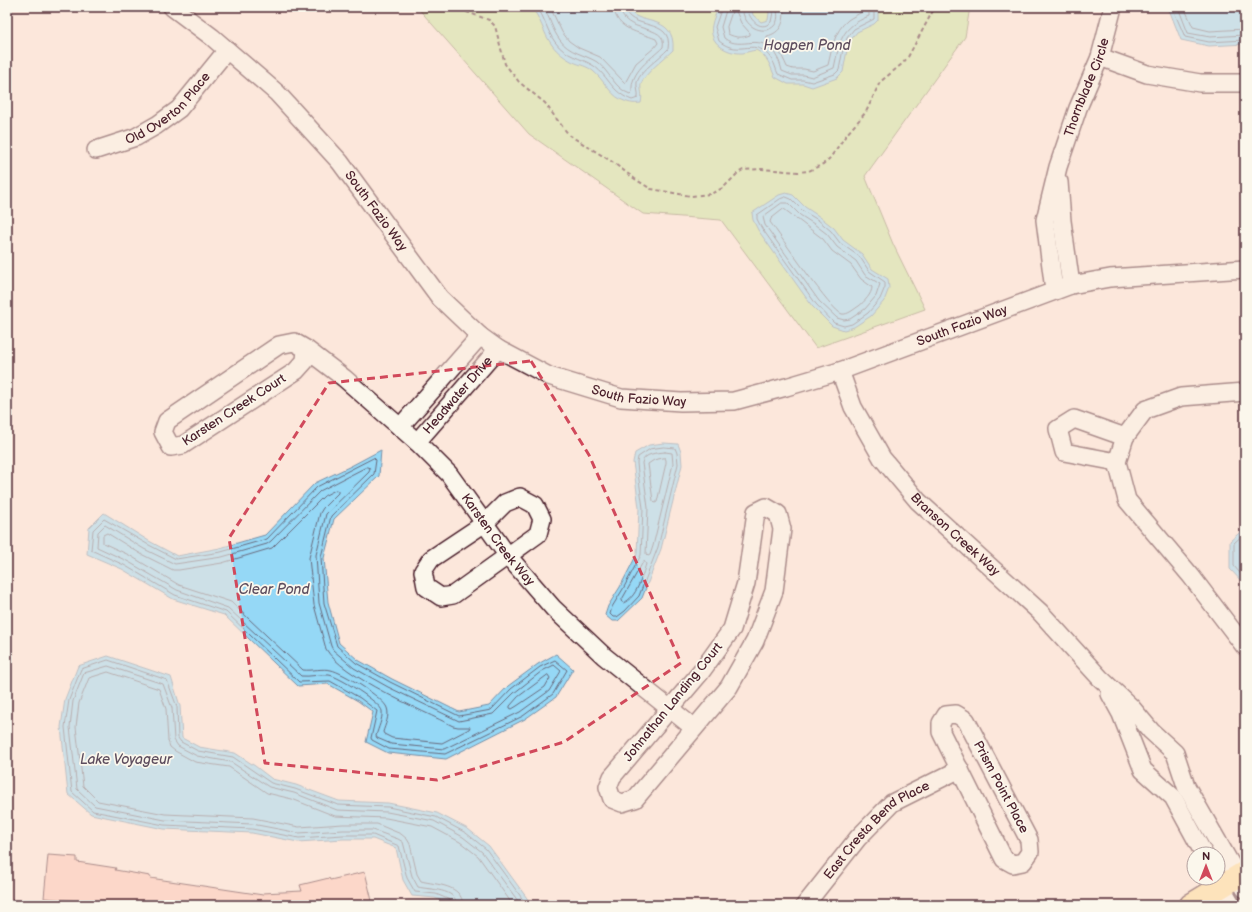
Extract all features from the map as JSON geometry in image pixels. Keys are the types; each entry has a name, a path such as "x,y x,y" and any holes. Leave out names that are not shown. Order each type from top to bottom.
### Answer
{"main road":[{"path":"1191,905 1233,885"}],"street":[{"name":"South Fazio Way","path":"172,7 212,37 277,93 340,162 440,298 480,336 498,349 549,376 621,398 680,402 734,401 840,370 1071,285 1110,278 1245,269"},
{"name":"Thornblade Circle","path":"1054,290 1045,220 1058,167 1078,108 1100,57 1113,7"},
{"name":"Old Overton Place","path":"96,150 136,137 157,125 179,109 227,50"},
{"path":"1100,57 1147,74 1200,83 1245,83"},
{"name":"Thornblade Circle","path":"1058,167 1062,220 1071,285"},
{"name":"Headwater Drive","path":"400,427 480,336"},
{"name":"Karsten Creek Court","path":"294,342 306,349 306,361 296,370 183,445 171,447 163,432 167,421 279,345 294,342"},
{"name":"Karsten Creek Way","path":"306,349 344,378 417,442 449,474 508,556 554,608 604,656 694,728"},
{"name":"Headwater Drive","path":"417,442 498,349"},
{"name":"Branson Creek Way","path":"840,370 852,407 882,458 918,502 1040,612 1100,678 1131,708 1151,731 1175,753 1180,792 1201,846"},
{"path":"1245,392 1181,397 1145,410 1125,437 1119,470 1127,500 1191,576 1245,647"},
{"path":"1119,470 1064,452 1058,429 1074,419 1125,437"},
{"path":"520,497 535,506 542,518 538,534 508,556 453,595 441,596 426,587 423,571 432,559 485,523 505,504 520,497"},
{"name":"Johnathan Landing Court","path":"766,507 778,514 782,529 774,591 755,641 729,687 694,728 635,798 622,803 612,798 608,787 612,777 701,672 732,629 746,583 756,512 766,507"},
{"name":"Branson Creek Way","path":"1100,678 1121,714 1143,770 1180,792 1233,885"},
{"name":"Prism Point Place","path":"956,714 966,720 1030,840 1030,852 1023,862 1013,864 1004,859 960,769 941,732 941,723 946,715 956,714"},
{"path":"1134,745 1151,731"},
{"name":"East Cresta Bend Place","path":"809,904 858,838 892,803 960,769"}],"path":[{"path":"453,7 489,20 495,26 505,64 519,82 546,103 569,135 611,161 651,189 691,196 710,194 722,188 743,170 762,169 798,172 809,171 823,164 830,158 843,138 866,112 880,82 902,64 908,57 935,7"}],"highlighted area":[{"path":"531,361 589,455 681,663 564,742 437,780 265,763 229,538 329,383"}],"green space":[{"path":"417,7 970,7 965,37 865,176 893,244 925,309 816,348 721,220 643,214 529,134"}],"water":[{"path":"531,7 629,7 632,13 638,17 661,25 668,30 672,38 673,50 650,71 643,80 641,84 641,103 628,102 616,97 591,69 573,62 561,55 552,45"},
{"name":"Hogpen Pond","path":"719,7 751,7 753,15 761,22 768,20 769,13 766,7 878,7 878,20 874,24 857,32 850,41 843,72 837,78 812,87 803,84 788,84 775,77 766,58 756,50 737,53 731,52 720,46 713,37 712,31 713,20"},
{"path":"1168,7 1245,7 1245,44 1209,46 1181,40"},
{"path":"786,193 793,195 805,207 834,228 843,240 862,254 872,269 888,279 889,288 884,301 871,316 854,327 844,330 832,326 812,306 758,230 753,220 752,213 779,195"},
{"path":"664,443 678,444 681,452 682,465 661,549 642,598 618,621 612,621 605,615 608,606 620,587 637,554 639,508 633,462 635,453 649,445"},
{"name":"Clear Pond","path":"381,450 379,476 334,519 324,558 328,602 339,643 358,660 392,679 459,712 489,706 508,686 538,664 556,654 573,669 556,697 525,719 446,759 388,753 366,742 373,712 358,701 328,684 298,686 224,615 173,599 122,569 87,554 89,528 104,513 149,541 177,556 220,548 265,535 315,483"},
{"path":"1245,528 1245,585 1230,569 1230,541"},
{"name":"Lake Voyageur","path":"108,656 171,677 180,706 182,738 199,747 235,753 272,779 296,785 339,801 388,803 437,813 468,829 489,846 532,905 453,905 435,898 412,896 403,880 396,848 373,839 298,842 252,833 164,829 91,814 68,794 61,727 65,699 78,666"}],"building":[{"path":"48,855 77,857 77,862 116,868 115,870 150,876 150,878 263,895 263,893 302,891 300,885 365,872 373,905 78,905 79,901 44,898"}]}
